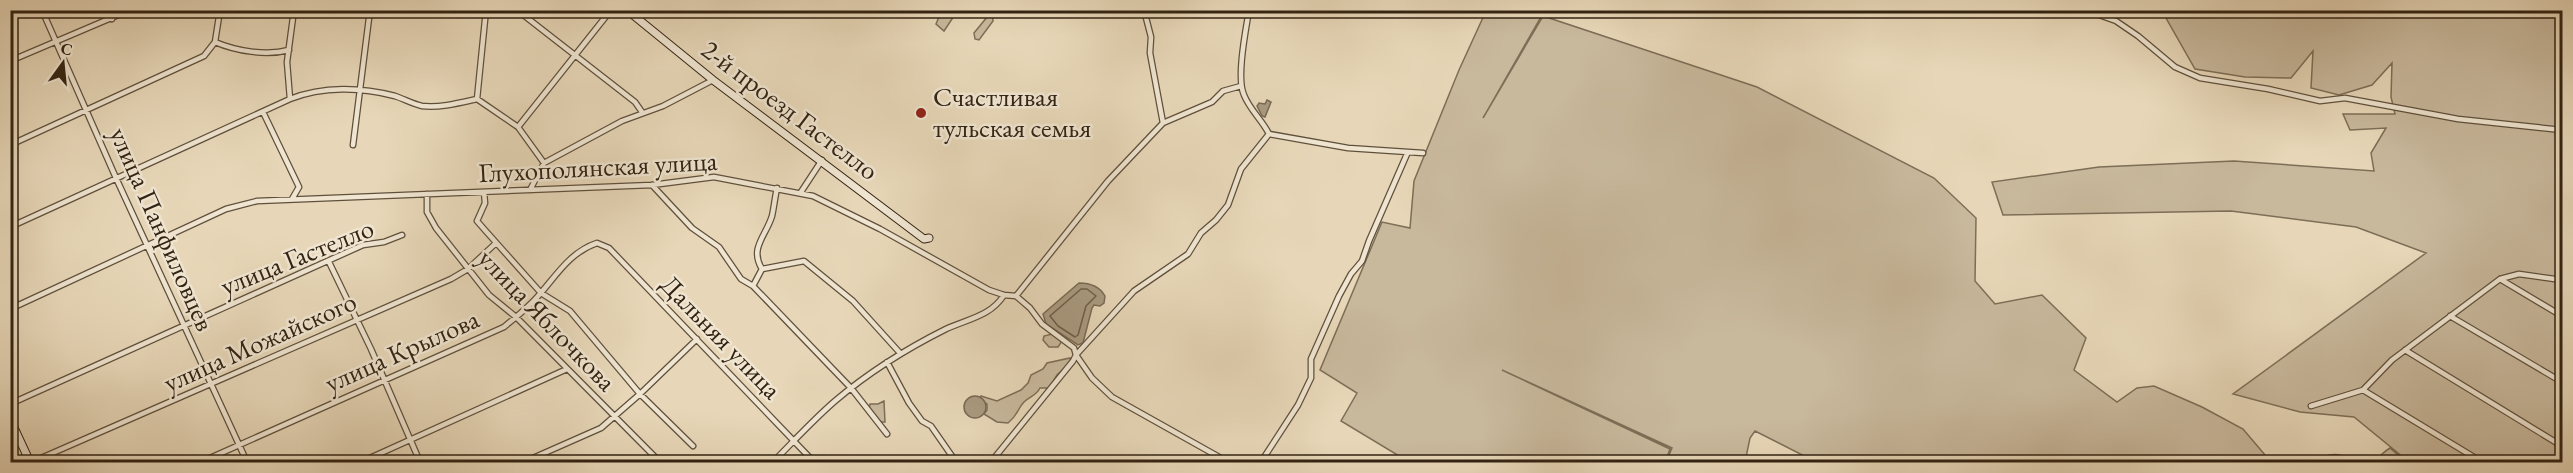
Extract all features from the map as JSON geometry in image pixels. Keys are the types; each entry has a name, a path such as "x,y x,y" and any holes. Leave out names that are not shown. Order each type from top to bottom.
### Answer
{"street":[{"name":"улица Панфиловцев","path":"42,10 116,178 247,462"},
{"path":"108,10 112,19"},
{"path":"10,61 130,10"},
{"path":"10,145 204,56 215,42 220,10"},
{"path":"290,99 287,77 294,10"},
{"path":"353,145 370,10"},
{"path":"477,99 486,10"},
{"path":"517,10 636,102 642,112"},
{"path":"518,127 611,10"},
{"name":"2-й проезд Гастелло","path":"627,10 714,80 924,239 929,238"},
{"path":"1144,10 1149,28 1150,53 1163,123"},
{"path":"1250,10 1244,40 1241,83 1251,109 1269,134 1348,148 1407,154 1424,153"},
{"path":"2085,10 2116,21 2175,67 2200,78 2268,89 2320,101 2345,98 2458,119 2562,130"},
{"path":"215,42 228,47 276,53 289,50"},
{"path":"530,190 544,163 642,112 663,106 714,80"},
{"path":"1228,462 1112,397 1092,378 1076,356 1074,348 1042,324 1030,308 1016,296 1108,181 1163,123 1212,102 1223,91 1241,83"},
{"path":"10,227 290,99 321,89 361,90 394,96 421,106 445,105 477,99 518,127 544,163"},
{"path":"263,112 299,187 292,199"},
{"path":"991,462 1076,356 1134,291 1188,254 1201,233 1228,205 1241,169 1269,134"},
{"path":"1261,462 1298,405 1311,378 1311,359 1339,296 1351,274 1362,261 1407,154"},
{"path":"801,192 822,160"},
{"name":"Глухополянская улица","path":"10,309 226,209 257,201 652,185 714,177 813,196 880,229 989,290 1004,296 1016,296"},
{"path":"652,185 692,228 719,247 741,279 753,286 851,388 887,434"},
{"path":"762,269 758,262 756,248 771,217 777,188"},
{"name":"улица Яблочкова","path":"484,192 484,203 477,221 541,293 570,311 640,394 693,446"},
{"name":"улица Яблочкова","path":"427,194 427,212 436,228 489,295 516,317 660,462"},
{"name":"улица Гастелло","path":"10,404 330,262 363,245 384,242 402,235"},
{"name":"улица Можайского","path":"31,462 212,386 451,279 468,269 496,243"},
{"name":"улица Крылова","path":"201,462 504,327 541,293 560,267 588,246 597,243"},
{"name":"Дальняя улица","path":"597,243 609,248 814,462"},
{"path":"762,269 804,261 853,301 900,353"},
{"path":"330,262 420,462"},
{"path":"753,286 762,269"},
{"path":"2311,406 2363,390 2405,350 2500,279 2519,274 2562,280"},
{"path":"2500,279 2562,316"},
{"path":"772,462 833,402 887,362 948,328 990,312 998,306 1004,296"},
{"path":"2450,316 2562,382"},
{"path":"524,462 601,428 697,339"},
{"path":"2405,350 2562,446"},
{"path":"887,362 909,403 922,421 931,426 954,459 952,462"},
{"path":"361,462 567,369"},
{"path":"2363,390 2482,462"},
{"path":"10,419 31,462"}],"shaded area":[{"path":"947,11 954,16 944,31 936,24 941,12 944,14"},
{"path":"992,11 993,21 979,40 975,39 974,33"},
{"path":"1486,11 1530,11 1542,15 1483,118 1543,16 1757,87 1934,178 1976,218 1975,281 1995,304 2042,295 2086,338 2074,370 2117,402 2137,388 2154,386 2202,407 2243,429 2271,462 1816,462 1755,431 1750,438 1745,462 1666,462 1672,448 1502,370 1670,449 1665,462 1409,462 1341,421 1357,393 1320,370 1382,222 1410,228 1414,181 1459,70"},
{"path":"2162,11 2562,11 2562,462 2409,462 2354,417 2300,412 2233,394 2426,253 2356,227 2231,211 2003,215 1992,182 2099,167 2234,161 2374,171 2371,153 2386,128 2350,130 2343,114 2395,114 2391,97 2392,63 2372,85 2339,95 2311,88 2313,51 2291,78 2245,77 2195,69"},
{"path":"1064,331 1072,337 1062,341 1058,347 1049,347 1043,340 1044,336"},
{"path":"1070,358 1071,362 1057,375 1049,388 1040,388 1024,402 1008,423 997,422 984,414 987,404 980,400 981,396 997,401 1021,390 1028,383 1031,375 1043,369 1047,363"},
{"path":"884,401 885,422 880,422 869,409 870,404"},
{"path":"2390,448 2406,462 2368,462"},
{"path":"2341,455 2361,462 2313,462 2323,457"}],"water":[{"path":"1267,100 1271,102 1265,117 1262,116 1257,106 1259,103 1265,104"},
{"path":"1079,283 1094,286 1105,296 1104,303 1100,306 1094,305 1092,308 1083,343 1078,345 1046,324 1043,314"},
{"path":"971,396 979,396 986,403 986,411 979,418 971,418 964,411 964,403"}],"place":[{"name":"Счастливая тульская семья","path":"921,113"}]}
